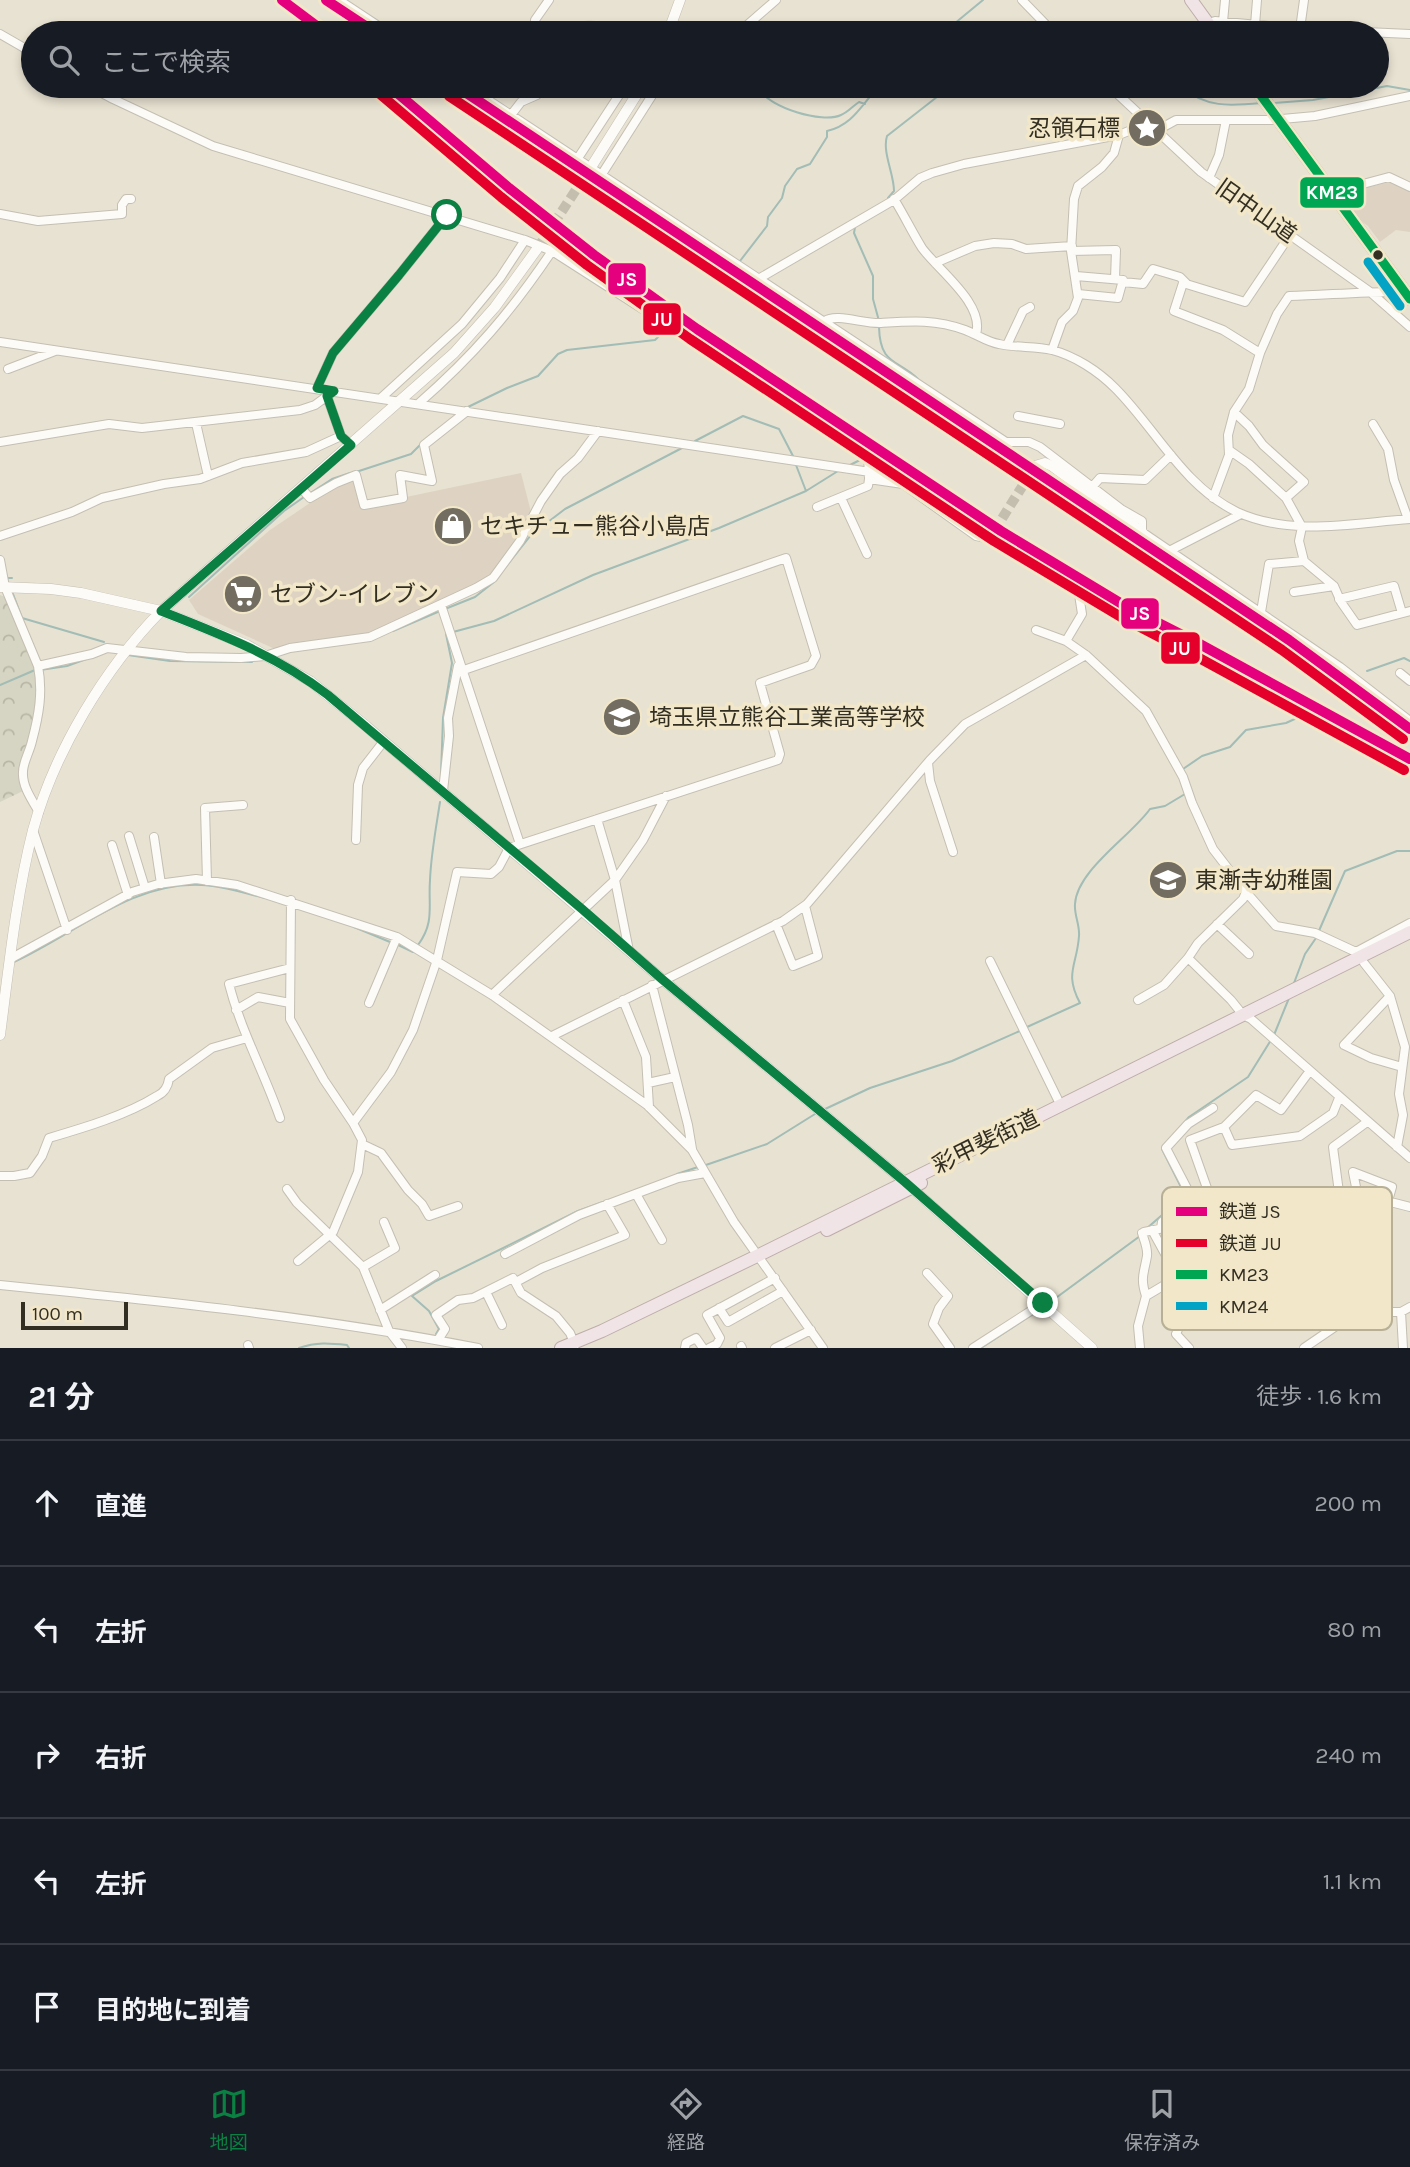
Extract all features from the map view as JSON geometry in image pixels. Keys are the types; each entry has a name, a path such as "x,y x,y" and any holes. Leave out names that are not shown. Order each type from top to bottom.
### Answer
{"highway":[{"path":"1191,0 1206,21"},
{"path":"1263,98 1408,294"},
{"name":"彩甲斐街道","path":"561,1348 578,1346 761,1258 1247,1017 1410,932"},
{"name":"彩甲斐街道","path":"1359,958 1410,940"},
{"name":"彩甲斐街道","path":"908,1185 1061,1106 1247,1017"}],"street":[{"path":"340,0 371,21"},
{"path":"535,21 549,0"},
{"path":"672,21 680,0"},
{"path":"752,21 776,0"},
{"path":"1022,0 1042,21"},
{"path":"1223,21 1225,0"},
{"path":"1255,21 1257,0"},
{"path":"1301,21 1304,0"},
{"path":"1389,33 1410,34"},
{"path":"0,34 21,46"},
{"path":"1156,131 1176,120 1315,116 1410,96"},
{"path":"111,98 213,146 447,215 552,251 645,310 670,320 869,451 867,486 817,507"},
{"path":"485,98 1006,442 1029,442 1040,447 1121,509 1142,521 1142,532"},
{"path":"511,115 521,102 530,98"},
{"path":"578,158 617,98"},
{"path":"593,164 634,98"},
{"path":"602,174 650,98"},
{"name":"旧中山道","path":"1121,98 1209,178 1369,291 1410,327"},
{"path":"1209,178 1219,155 1226,120"},
{"path":"760,278 892,200 920,178 932,173 1082,140 1119,135 1148,123"},
{"path":"1052,350 1062,322 1073,311 1078,294 1071,248 1074,199 1078,186 1114,153 1119,135"},
{"path":"1333,192 1389,177 1410,187"},
{"path":"0,214 38,221 122,214 122,205 126,199 131,199"},
{"path":"892,200 923,248 966,298 977,325 976,334"},
{"path":"317,388 333,353 447,215"},
{"path":"1076,276 1143,284 1153,268 1180,277 1186,283 1245,302 1290,235"},
{"path":"381,398 440,347 462,324 500,278 525,240"},
{"path":"935,263 975,246 994,243 1026,248 1116,250 1118,298 1078,294"},
{"path":"0,1035 6,964 33,830 69,741 123,653 161,611 305,493 351,445 402,401 474,332 537,248"},
{"path":"418,404 486,339 510,311 552,251"},
{"path":"1186,283 1183,283 1174,311 1223,330 1260,353"},
{"path":"1213,498 1229,450 1228,435 1234,412 1249,389 1260,353 1277,314 1289,296 1340,295 1369,291 1408,294"},
{"path":"1007,345 1023,311 1030,307"},
{"path":"825,321 834,317 863,323 924,320 956,327 990,342 1052,350 1084,363 1115,388 1187,474 1213,498 1241,514 1302,527 1319,528 1409,519 1394,480 1388,449 1373,424"},
{"path":"0,342 598,431 869,475 903,484 976,536 1010,544 1078,588 1410,768"},
{"path":"0,350 16,343"},
{"path":"8,369 57,349"},
{"path":"0,442 109,424 142,428 300,410 315,405 330,393"},
{"path":"330,393 341,436 351,445"},
{"path":"305,493 356,475 364,505 403,498 400,475 432,481 424,445 467,411"},
{"path":"1234,412 1250,426 1263,446 1304,482 1286,498"},
{"path":"1018,416 1060,424"},
{"path":"196,423 208,476"},
{"path":"38,669 107,648 123,653 186,657 265,656 290,648 370,637 442,609 493,578 503,567 560,474 578,458 598,431"},
{"path":"0,536 72,512 102,498 208,476 242,463 306,452 341,436"},
{"path":"1229,450 1249,464 1286,498 1302,527 1299,541 1304,561 1334,586 1339,598 1357,625 1406,612 1394,586 1339,598"},
{"path":"1092,487 1100,478 1145,480 1171,455"},
{"path":"1035,466 1045,463 1052,466 1169,551 1359,681 1410,721"},
{"path":"869,475 904,476 976,527 992,528"},
{"path":"841,498 867,554"},
{"path":"1169,551 1241,514"},
{"path":"354,1123 391,1072 413,1030 437,960 457,872 491,874 515,846 778,760 780,754 760,683 811,665 816,656 786,558 460,667"},
{"path":"0,560 2,587 38,669 42,693 23,773 28,794 39,812"},
{"path":"1261,612 1269,564 1304,561"},
{"path":"1294,593 1334,586"},
{"path":"2,587 81,593 161,611 247,645 310,681 443,791 515,846 629,951 908,1185 1091,1348"},
{"path":"1066,641 1082,614 1078,588"},
{"path":"442,609 515,846"},
{"path":"1036,630 1066,641 1086,655 1146,710 1188,792 1213,849 1276,926 1315,933 1359,958 1391,996 1405,1047 1399,1094 1403,1115 1397,1147"},
{"path":"552,1036 776,924 805,906 965,724 1086,655"},
{"path":"443,791 444,761 449,736 448,718 460,667"},
{"path":"1400,673 1410,681"},
{"path":"356,840 358,785 363,768 384,741"},
{"path":"928,763 930,781 953,852"},
{"path":"492,995 615,880 643,840 666,796"},
{"path":"207,881 205,808 243,805"},
{"path":"597,819 615,880 629,951"},
{"path":"33,830 67,930"},
{"path":"129,836 145,888"},
{"path":"153,837 161,884"},
{"path":"112,845 128,895"},
{"path":"6,964 128,895 161,884 196,879 237,885 397,938 492,995 628,1089 649,1107 692,1150 734,1222 823,1348"},
{"path":"1138,1000 1164,985 1198,943 1244,899 1246,892"},
{"path":"291,904 290,1019 324,1080 354,1123 362,1144 358,1172 330,1234 298,1261"},
{"path":"776,924 793,966 818,956 805,906"},
{"path":"1359,958 1410,923"},
{"path":"1217,924 1249,954"},
{"path":"369,1003 397,938"},
{"path":"1188,958 1247,1017 1410,1158"},
{"path":"990,961 1061,1106"},
{"path":"280,1118 236,1010 229,984 290,968"},
{"path":"652,985 692,1150"},
{"path":"1391,996 1344,1045 1371,1058 1402,1067"},
{"path":"236,1010 258,997 290,1003"},
{"path":"623,1000 646,1057 649,1107"},
{"path":"0,1176 14,1177 30,1173 42,1156 49,1138 120,1113 160,1095 169,1079 212,1048 247,1038"},
{"path":"1207,1187 1190,1140 1224,1127 1256,1095 1281,1110 1309,1072"},
{"path":"648,1083 675,1077"},
{"path":"1224,1127 1231,1145 1300,1136 1333,1113 1339,1098"},
{"path":"1186,1187 1166,1148 1188,1124 1213,1108"},
{"path":"1338,1187 1333,1147 1367,1122"},
{"path":"362,1144 381,1153 408,1190 422,1203 429,1216 458,1206"},
{"path":"505,1254 579,1214 703,1169"},
{"path":"1356,1187 1353,1171 1392,1187"},
{"path":"287,1189 297,1203 363,1267 389,1331 402,1348"},
{"path":"636,1194 662,1240"},
{"path":"1392,1202 1410,1208"},
{"path":"516,1282 542,1268 625,1235 607,1204"},
{"path":"363,1267 395,1248 384,1222"},
{"path":"1140,1348 1138,1326 1146,1296 1141,1277 1150,1231 1162,1222"},
{"path":"1150,1231 1162,1228"},
{"path":"1150,1231 1162,1251"},
{"path":"927,1273 948,1296 939,1308 933,1324 950,1348"},
{"path":"380,1310 435,1275"},
{"path":"438,1340 445,1329 436,1315 458,1300 473,1298 513,1278 521,1293 556,1315 578,1346"},
{"path":"709,1348 717,1344 720,1338 707,1315 775,1278"},
{"path":"0,1285 262,1313 389,1331 478,1348"},
{"path":"1146,1296 1162,1286"},
{"path":"719,1308 728,1322 783,1291"},
{"path":"485,1292 502,1325"},
{"path":"972,1348 1043,1303"},
{"path":"1392,1312 1401,1312 1410,1307"},
{"path":"1401,1312 1403,1348"},
{"path":"775,1348 811,1330"},
{"path":"1177,1330 1175,1334 1189,1348"},
{"path":"1304,1348 1330,1330"},
{"path":"685,1348 686,1343 696,1338 703,1348"}],"shaded area":[{"path":"1390,182 1410,191 1410,232 1396,230 1380,242 1368,226 1357,218 1341,194"},
{"path":"521,473 531,512 520,537 492,577 371,635 275,649 198,614 189,600 270,530 338,484 355,480 363,506"}],"green space":[{"path":"0,595 5,597 26,642 35,665 39,689 36,715 23,765 23,791 0,802"}],"waterway":[{"path":"958,21 983,0"},
{"path":"1389,86 1410,90"},
{"path":"768,98 785,108 809,116 822,117 843,114 859,102 865,104"},
{"path":"740,261 767,226 768,217 782,198 785,186 797,169 810,164 827,137 827,131 844,124 869,98"},
{"path":"889,201 888,198 894,191 886,149 887,136 936,98"},
{"path":"1199,98 1218,104 1261,103"},
{"path":"1274,103 1324,98"},
{"path":"855,227 854,233 873,276 873,299 879,321"},
{"path":"468,407 538,376 558,354 567,350 655,340 670,325"},
{"path":"879,327 880,340 887,355 918,379"},
{"path":"695,441 743,416 779,429 793,456"},
{"path":"356,472 411,454 420,445"},
{"path":"504,569 531,535 565,509 682,448"},
{"path":"850,465 864,458"},
{"path":"796,465 806,491"},
{"path":"453,632 494,621 593,575 719,528 806,491 838,471"},
{"path":"312,492 332,479 350,473"},
{"path":"189,597 284,511 304,497"},
{"path":"7,578 12,578"},
{"path":"445,609 475,597 494,582"},
{"path":"13,594 22,618 104,642"},
{"path":"393,631 440,611"},
{"path":"441,775 443,718 452,663 446,634 448,633"},
{"path":"128,655 170,661 252,662"},
{"path":"40,670 67,666 89,658"},
{"path":"1367,671 1404,658 1410,661"},
{"path":"0,685 35,670"},
{"path":"1183,769 1202,756 1230,747 1246,730 1286,723 1299,717 1298,713"},
{"path":"1027,1027 1080,1003 1072,977 1079,936 1075,904 1085,879 1150,809 1165,806 1185,794"},
{"path":"418,945 429,921 431,860 440,802"},
{"path":"1318,933 1345,871 1397,851 1410,851"},
{"path":"14,962 104,912 152,892 176,886 202,885 265,898"},
{"path":"354,927 390,942"},
{"path":"1294,983 1305,954 1316,938"},
{"path":"396,944 413,952"},
{"path":"1274,1035 1289,998"},
{"path":"823,1110 870,1088 952,1061 1022,1030"},
{"path":"1181,1187 1162,1149 1189,1117 1248,1077 1271,1040"},
{"path":"703,1166 767,1144 815,1114"},
{"path":"677,1174 698,1167"},
{"path":"436,1334 439,1329 429,1311 412,1296 436,1281 578,1211 606,1201"},
{"path":"1146,1229 1162,1215"},
{"path":"1049,1303 1140,1236"},
{"path":"981,1348 1042,1308"},
{"path":"299,1348 328,1343 347,1345 349,1348"}],"tunnel":[{"path":"537,249 593,164"},
{"path":"992,529 998,525 1035,466"}],"rail line":[{"name":"JS","path":"282,0 310,21"},
{"name":"JS","path":"326,0 358,21"},
{"name":"JU","path":"385,98 501,197 587,265 690,339 994,541 1121,617 1404,770"},
{"name":"JS","path":"403,98 509,188 594,255 697,329 1001,531 1127,607 1410,759"},
{"name":"JU","path":"452,98 1282,650 1403,739"},
{"name":"JS","path":"474,98 1289,640 1410,729"}],"transit line":[{"name":"KM23","path":"1263,98 1410,299"},
{"name":"KM24","path":"1368,262 1400,306"}],"place":[{"name":"忍領石標","path":"1147,128"},
{"name":"セキチュー熊谷小島店","path":"453,526"},
{"name":"セブン-イレブン","path":"243,594"},
{"name":"埼玉県立熊谷工業高等学校","path":"622,717"},
{"name":"東漸寺幼稚園","path":"1168,880"}],"route":[{"path":"447,215 333,353 317,388 334,391 327,396 341,436 351,445 161,611 247,645 293,670 328,695 905,1182 1043,1303"}]}
